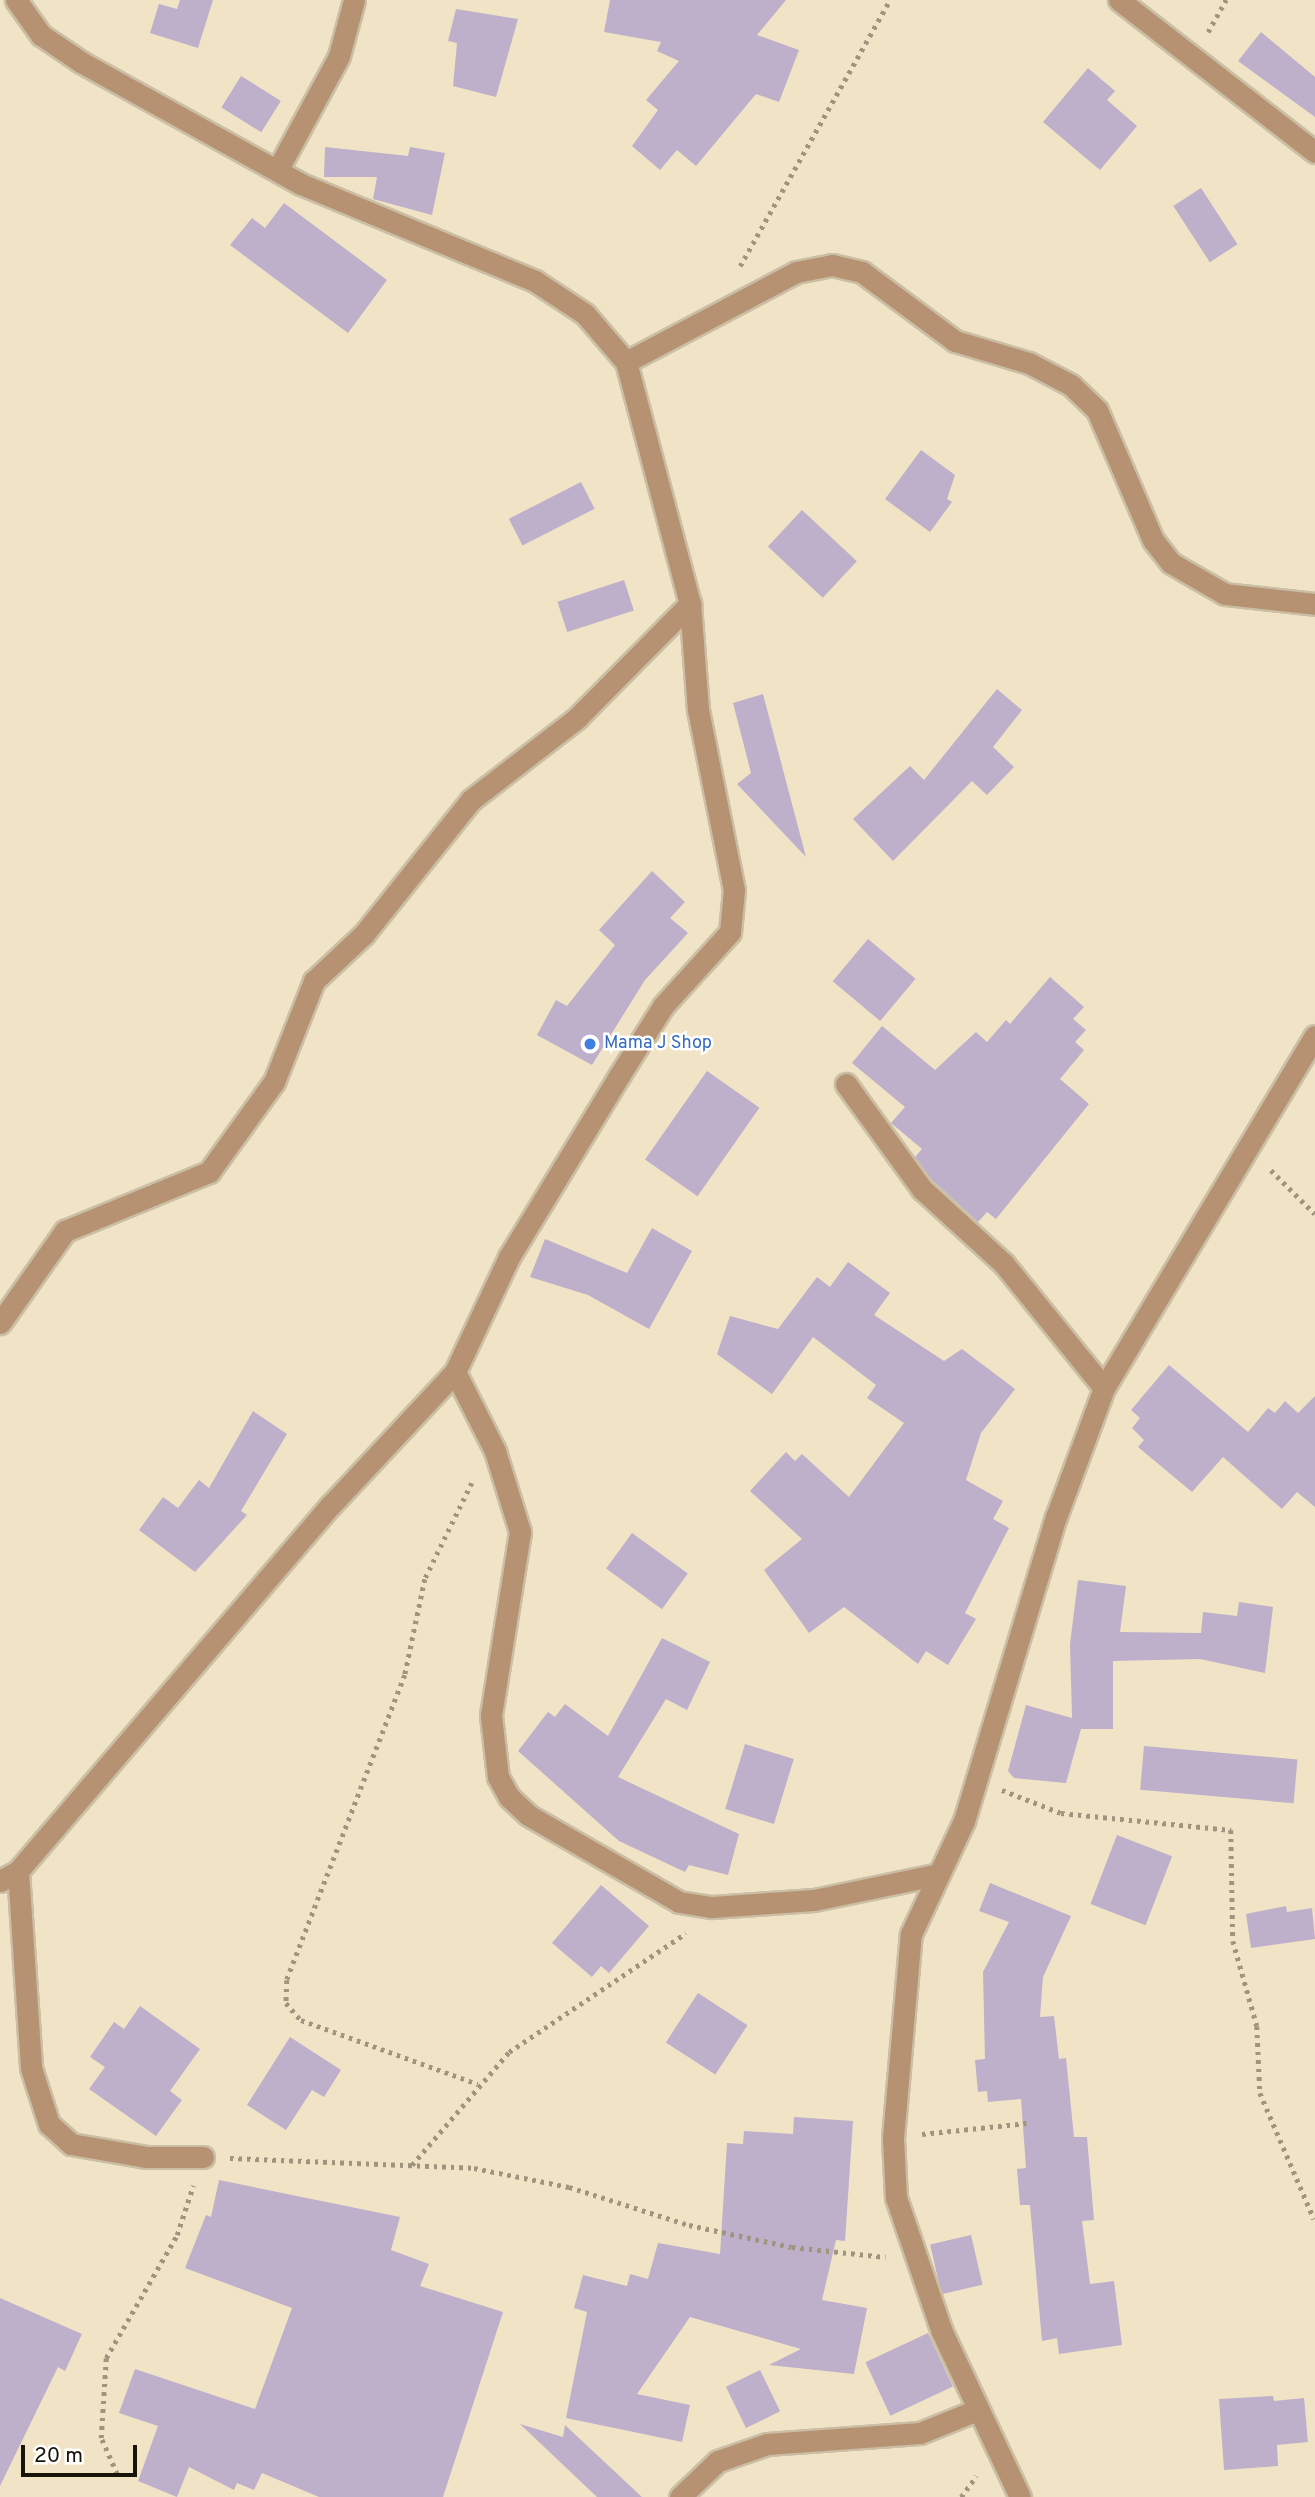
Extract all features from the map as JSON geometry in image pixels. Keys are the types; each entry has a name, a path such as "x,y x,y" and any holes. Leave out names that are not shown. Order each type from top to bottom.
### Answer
{"street":[{"path":"16,0 41,35 81,62 339,204 434,236 535,281 585,314 626,362 690,604 698,710 734,890 730,932 663,1006 619,1076 509,1257 455,1372 172,1687 9,1876 31,2068 49,2124 71,2144 146,2157 203,2157"},
{"path":"278,169 339,56 354,0"},
{"path":"1119,0 1315,152"},
{"path":"626,362 796,272 832,265 862,272 955,341 1029,363 1071,385 1097,411 1153,540 1171,563 1225,594 1315,604"},
{"path":"0,1323 65,1231 209,1172 274,1082 314,981 364,934 471,800 618,681 690,604"},
{"path":"1020,2497 977,2410 913,2259 896,2198 893,2138 911,1934 935,1875 964,1821 975,1780 1104,1388 1315,1036"},
{"path":"846,1084 922,1189 1003,1264 1104,1388"},
{"path":"455,1372 495,1451 520,1532 491,1716 498,1777 528,1815 655,1892 712,1907 814,1900 935,1875"},
{"path":"680,2497 718,2461 767,2444 920,2433 977,2410"}],"path":[{"path":"719,311 763,219 890,0"},
{"path":"1248,1147 1315,1214"},
{"path":"478,2084 301,2020 286,2003 287,1980 405,1675 425,1579 467,1490 495,1451"},
{"path":"975,1780 1061,1812 1212,1823 1231,1830 1234,1941 1257,2026 1260,2093 1314,2219"},
{"path":"411,2165 478,2084 509,2052 638,1970 712,1907"},
{"path":"893,2138 1026,2123"},
{"path":"117,2474 101,2438 106,2358 177,2235 203,2157 474,2168 569,2187 616,2206 792,2247 913,2259"}],"building":[{"path":"180,0 213,0 198,48 150,33 159,4 177,9"},
{"path":"610,0 786,0 757,35 799,50 779,102 756,94 696,166 677,150 660,170 632,146 658,110 646,100 679,61 657,51 661,42 604,32"},
{"path":"456,9 518,19 496,97 453,86 457,43 448,41"},
{"path":"1261,32 1315,77 1315,117 1238,61"},
{"path":"1088,68 1115,91 1107,100 1137,126 1100,170 1043,122"},
{"path":"241,76 281,101 261,132 221,107"},
{"path":"325,147 408,156 410,147 445,153 432,215 373,199 377,177 324,177"},
{"path":"1201,188 1237,244 1210,262 1173,206"},
{"path":"284,203 387,280 348,333 230,245 252,218 265,228"},
{"path":"921,450 955,475 947,499 952,502 930,532 885,499"},
{"path":"581,482 595,509 522,546 509,519"},
{"path":"802,510 857,561 823,598 768,547"},
{"path":"624,580 634,610 567,632 557,602"},
{"path":"997,689 1022,710 993,747 1014,767 987,795 972,781 893,861 853,819 910,766 924,780"},
{"path":"763,694 806,857 737,784 751,773 733,703"},
{"path":"652,871 685,902 670,918 688,933 645,980 592,1065 537,1035 556,1000 567,1006 615,945 599,930"},
{"path":"868,939 915,979 880,1021 833,981"},
{"path":"1050,977 1084,1007 1073,1019 1086,1030 1075,1042 1084,1050 1060,1079 1089,1104 996,1219 987,1212 978,1222 932,1180 915,1157 922,1149 891,1123 905,1107 852,1063 882,1026 935,1070 976,1032 987,1042 1006,1020 1010,1024"},
{"path":"707,1071 759,1108 697,1196 645,1159"},
{"path":"652,1228 692,1251 649,1329 588,1295 530,1277 545,1239 627,1273"},
{"path":"848,1262 890,1293 874,1315 944,1361 962,1349 1015,1389 981,1433 966,1480 1003,1501 993,1519 1009,1528 965,1613 976,1619 948,1665 926,1651 918,1664 844,1607 809,1633 764,1570 802,1539 750,1491 786,1452 795,1461 802,1454 849,1497 904,1423 867,1398 876,1385 813,1337 772,1394 717,1354 730,1316 778,1329 817,1277 830,1287"},
{"path":"1169,1365 1248,1432 1268,1408 1275,1413 1285,1401 1298,1413 1315,1396 1315,1507 1297,1492 1282,1509 1223,1457 1192,1492 1138,1447 1144,1440 1132,1428 1140,1418 1131,1410"},
{"path":"253,1411 287,1434 241,1511 247,1515 195,1572 139,1530 163,1497 178,1508 199,1480 209,1488"},
{"path":"632,1533 688,1574 662,1609 606,1569"},
{"path":"1078,1580 1126,1586 1120,1632 1201,1633 1203,1612 1237,1616 1239,1602 1273,1607 1265,1673 1200,1659 1113,1661 1113,1729 1081,1729 1066,1783 1014,1778 1008,1771 1026,1705 1072,1718 1070,1644"},
{"path":"662,1638 710,1662 687,1710 666,1699 618,1777 739,1834 728,1875 689,1865 685,1872 619,1841 518,1751 548,1712 555,1717 565,1704 608,1736"},
{"path":"745,1744 794,1759 774,1824 725,1809"},
{"path":"1144,1746 1297,1759 1294,1803 1140,1790"},
{"path":"1117,1835 1172,1856 1146,1925 1090,1904"},
{"path":"990,1883 1071,1916 1043,1977 1040,2017 1054,2016 1059,2059 1066,2058 1074,2137 1087,2137 1094,2220 1082,2221 1090,2284 1114,2281 1122,2345 1059,2354 1057,2338 1042,2341 1030,2205 1020,2205 1017,2169 1026,2168 1021,2099 988,2102 987,2091 978,2092 975,2060 985,2059 983,1972 1009,1922 979,1911"},
{"path":"601,1885 649,1926 609,1973 601,1966 592,1977 552,1943"},
{"path":"1286,1906 1287,1912 1312,1908 1315,1939 1251,1948 1246,1914"},
{"path":"698,1993 747,2025 715,2075 666,2042"},
{"path":"140,2006 200,2049 170,2091 182,2100 156,2136 89,2089 105,2067 90,2057 114,2022 124,2029"},
{"path":"290,2037 341,2070 324,2097 312,2090 286,2130 247,2105"},
{"path":"794,2117 853,2121 845,2241 836,2240 822,2300 867,2308 854,2374 769,2365 801,2349 690,2317 637,2394 690,2405 682,2442 566,2418 587,2312 574,2308 583,2275 627,2286 630,2274 648,2279 658,2243 720,2254 727,2143 743,2144 744,2131 793,2134"},
{"path":"219,2180 400,2217 391,2250 429,2264 420,2286 503,2312 443,2497 319,2497 262,2473 254,2490 237,2483 234,2490 189,2467 177,2497 138,2481 158,2426 119,2413 135,2369 255,2409 292,2308 185,2268 206,2215 211,2217"},
{"path":"971,2235 982,2285 942,2294 930,2244"},
{"path":"0,2298 82,2334 65,2371 58,2367 0,2486"},
{"path":"928,2333 953,2386 890,2416 865,2362"},
{"path":"760,2370 780,2411 746,2428 726,2387"},
{"path":"1273,2396 1274,2401 1304,2398 1308,2442 1277,2445 1278,2466 1224,2470 1219,2399"},
{"path":"520,2424 563,2437 565,2425 642,2497 597,2497"}],"place":[{"name":"Mama J Shop","path":"590,1044"}]}
